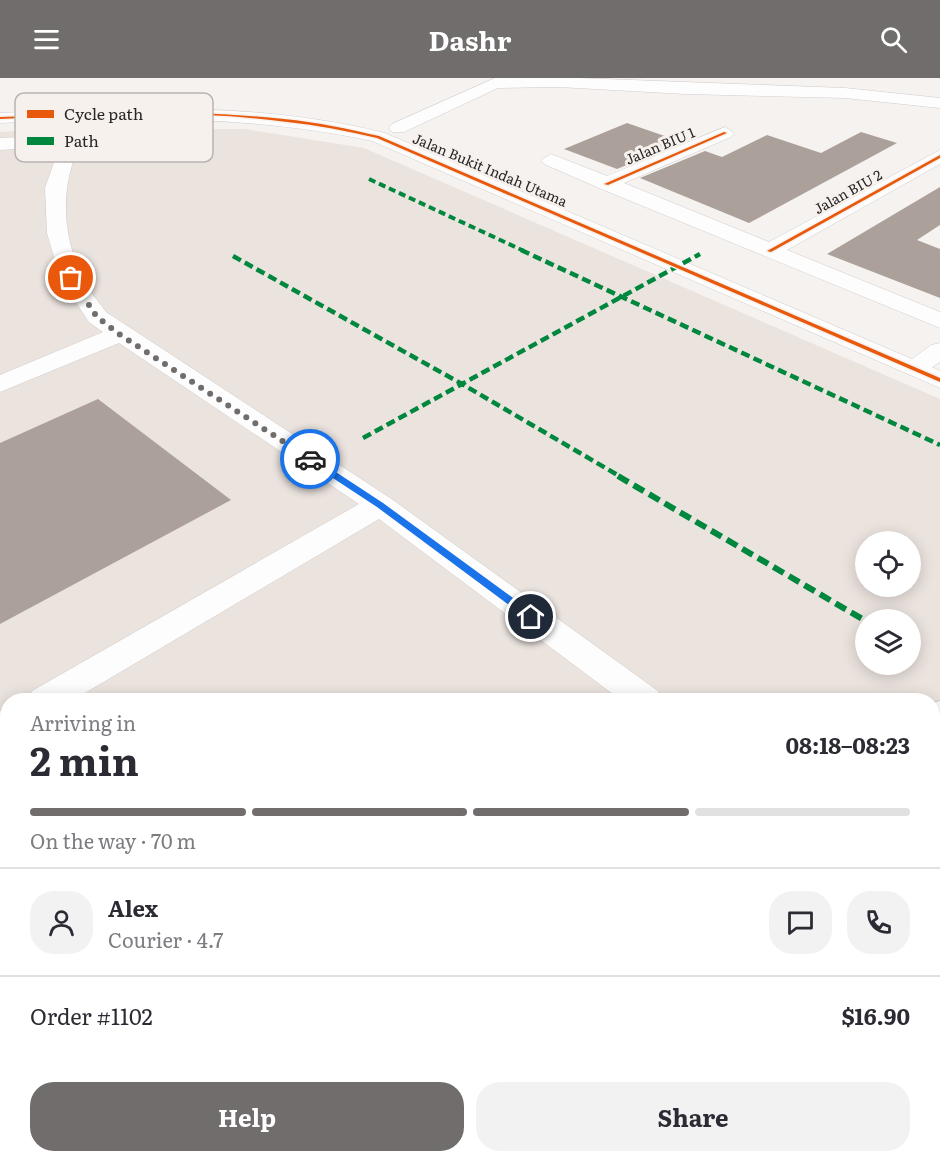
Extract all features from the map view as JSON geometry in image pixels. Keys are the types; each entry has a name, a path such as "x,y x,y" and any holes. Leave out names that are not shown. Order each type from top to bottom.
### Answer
{"street":[{"path":"398,128 495,83 559,82 685,89 845,85 940,103"},
{"name":"Jalan Bukit Indah Utama","path":"0,106 15,106"},
{"name":"Jalan Bukit Indah Utama","path":"213,106 335,116 398,128 646,231"},
{"name":"Jalan Bukit Indah Utama","path":"0,118 15,117"},
{"name":"Jalan Bukit Indah Utama","path":"213,117 310,124 378,137 929,354 940,380"},
{"name":"Jalan BIU 1","path":"606,184 725,133"},
{"path":"0,144 15,143"},
{"name":"Jalan BIU 2","path":"769,251 940,156"},
{"path":"551,160 940,321"},
{"path":"64,162 55,188 58,233 71,278 97,317 119,334 380,505 635,693"},
{"path":"678,245 721,263"},
{"path":"0,384 119,334"},
{"path":"57,693 380,505"}],"shaded area":[{"path":"213,129 245,129 364,148 940,399 940,693 0,693 0,132 15,131 15,162 213,162"}],"building":[{"path":"627,123 682,142 617,169 564,149"},
{"path":"861,132 897,143 749,223 640,178 705,151 722,157 767,135 821,153"},
{"path":"940,187 940,225 917,240 940,249 940,298 827,254"},
{"path":"98,399 231,500 0,624 0,443"}],"marked path":[{"path":"369,179 940,445"},
{"path":"363,438 700,254"},
{"path":"233,256 462,384 855,615"}],"cycle path":[{"path":"213,115 286,120 378,137 940,380"},
{"path":"0,118 15,117"},
{"path":"606,184 725,133"},
{"path":"769,251 940,156"}],"way so far":[{"path":"71,278 97,317 119,334 310,459"}],"route":[{"path":"310,459 380,505 531,617"}]}
